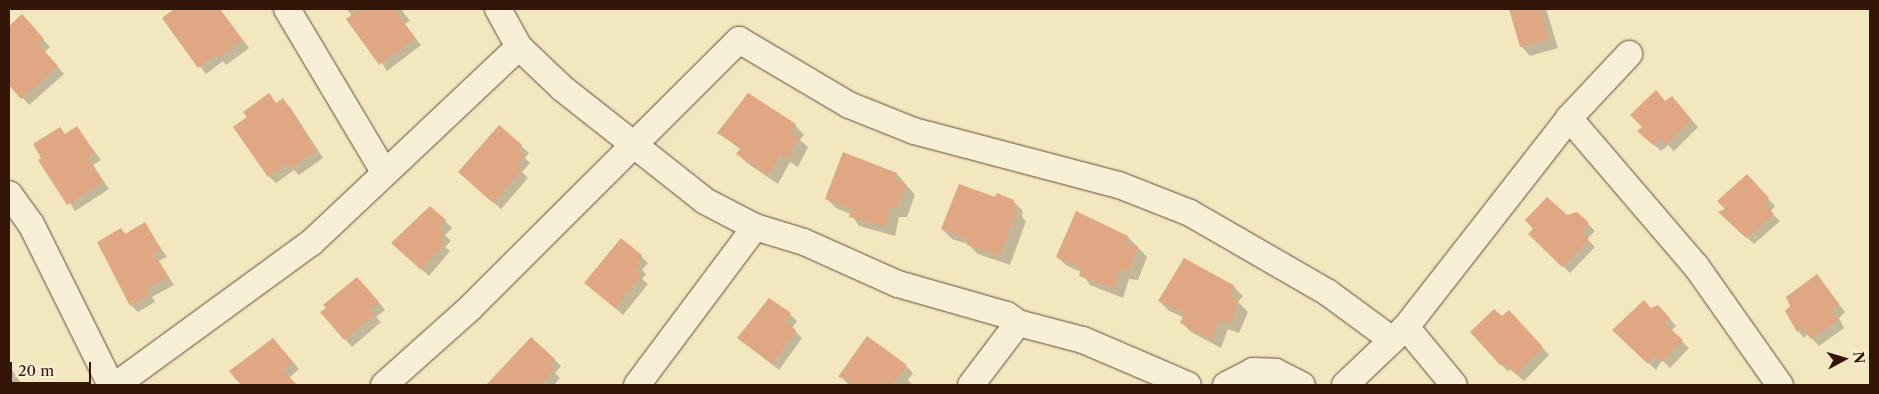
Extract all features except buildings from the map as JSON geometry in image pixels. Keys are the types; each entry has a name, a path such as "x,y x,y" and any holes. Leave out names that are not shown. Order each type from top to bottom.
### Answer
{"street":[{"path":"287,9 384,172"},
{"path":"498,9 519,47 562,88 705,201 755,227 804,242 898,284 1006,315 1018,323 1084,340 1188,385"},
{"path":"384,385 470,308 632,143 739,40 849,106 914,131 1119,185 1190,213 1399,333 1454,385"},
{"path":"116,385 312,242 384,172 519,47"},
{"path":"1345,385 1399,333 1569,118 1629,54"},
{"path":"1569,118 1696,266 1780,385"},
{"path":"9,194 32,224 111,385"},
{"path":"637,385 755,227"},
{"path":"971,385 1018,323"},
{"path":"1226,385 1253,372 1276,372 1302,385"}]}
